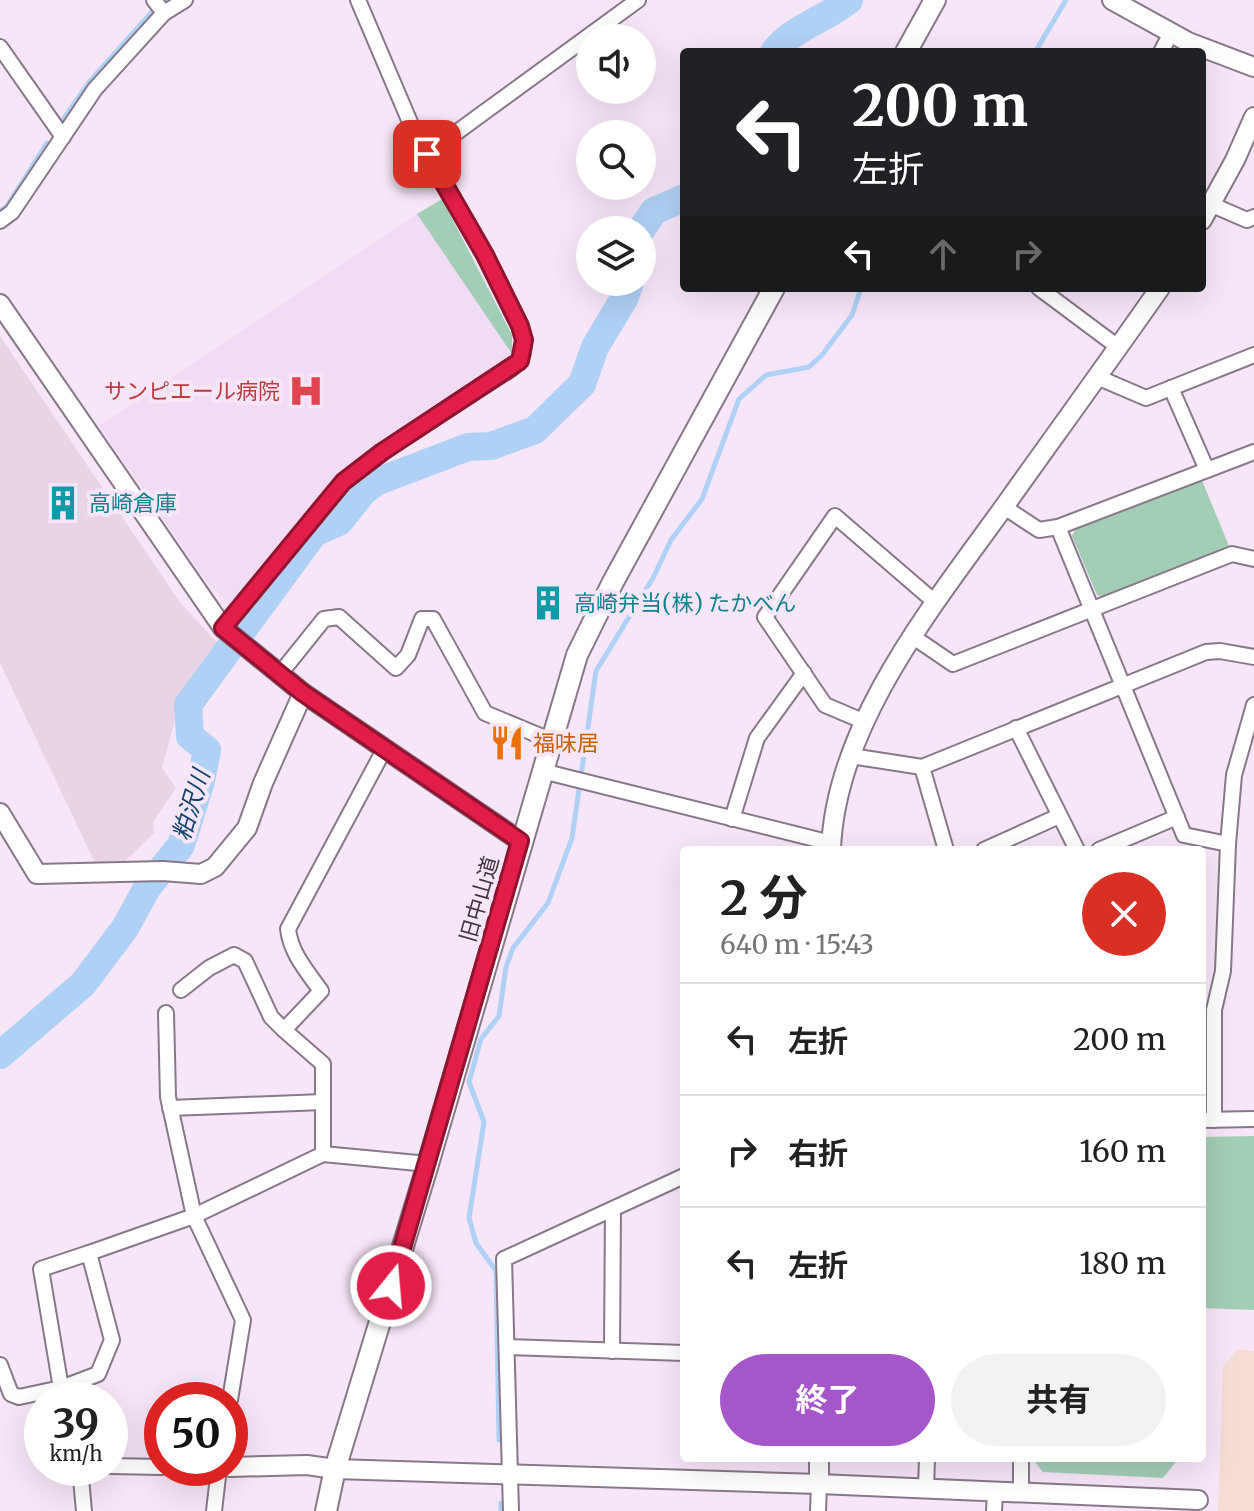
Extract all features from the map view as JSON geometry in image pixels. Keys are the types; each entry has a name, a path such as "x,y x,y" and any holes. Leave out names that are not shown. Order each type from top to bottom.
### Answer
{"main road":[{"path":"908,48 935,0"},
{"name":"旧中山道","path":"326,1511 335,1469 428,1164 520,841 583,643 772,292"}],"street":[{"path":"154,0 164,13"},
{"path":"0,221 12,212 95,89 164,13 185,0"},
{"path":"227,631 343,482 382,452 520,361 524,340 520,326 485,255 418,141 358,0"},
{"path":"427,154 638,0"},
{"path":"1112,0 1171,33 1254,67"},
{"path":"1163,48 1171,33"},
{"path":"0,47 63,137"},
{"path":"1254,117 1206,212 1247,220 1254,217"},
{"path":"1044,292 1118,347"},
{"path":"542,771 831,846 838,801 851,756 886,677 1157,292"},
{"path":"0,304 227,631 303,693 520,841"},
{"path":"1097,377 1146,398 1254,355"},
{"path":"1171,388 1207,470"},
{"path":"1004,507 1039,530 1058,527 1254,452"},
{"path":"865,722 825,705 765,617 835,516 936,603"},
{"path":"1058,527 1184,835 1228,844"},
{"path":"912,636 953,664 1232,554 1254,559"},
{"path":"279,675 324,619 339,617 396,668 408,655 422,619 433,619 485,713 550,740"},
{"path":"851,756 922,767 1206,652 1220,651 1254,657"},
{"path":"732,819 757,738 804,673"},
{"path":"0,813 37,874 163,871 201,874 215,867 247,828 263,783 303,693"},
{"path":"1254,705 1234,775 1223,971 1214,1010 1208,1120 1254,1119"},
{"path":"1016,728 1075,846"},
{"path":"284,1030 321,991 295,955 288,929 385,748"},
{"path":"922,767 945,846"},
{"path":"993,846 1059,816"},
{"path":"1108,846 1177,817"},
{"path":"181,990 223,958 234,955 245,961 271,1017 323,1064 323,1154"},
{"path":"166,1013 168,1097 194,1216 243,1320 233,1382"},
{"path":"170,1108 323,1102"},
{"path":"60,1382 41,1269 194,1216 323,1154 428,1164"},
{"path":"511,1511 504,1259 680,1178"},
{"path":"612,1351 613,1209"},
{"path":"84,1382 98,1374 112,1340 89,1253"},
{"path":"507,1347 680,1353"},
{"path":"0,1365 11,1394 24,1397"},
{"path":"818,1511 819,1462"},
{"path":"926,1489 927,1462"},
{"path":"1021,1462 1021,1493"},
{"path":"248,1467 307,1465 335,1469 819,1484 926,1489 994,1502 1021,1493 1198,1505"},
{"path":"82,1486 84,1511"},
{"path":"214,1511 217,1486"}],"shaded area":[{"name":"サンピエール病院","path":"417,214 512,354 410,424 384,438 330,481 232,608 206,581 99,426"},
{"path":"0,336 181,604 222,647 180,701 162,768 176,788 153,822 154,833 123,863 95,863 0,663"},
{"path":"1238,1350 1254,1351 1254,1511 1218,1511 1223,1366"}],"green space":[{"path":"442,199 512,335 512,354 417,214"},
{"path":"1201,478 1229,546 1105,598 1097,595 1072,536 1076,528"},
{"path":"1254,1136 1254,1310 1206,1308 1206,1137"},
{"path":"1176,1462 1163,1478 1043,1472 1036,1463"}],"waterway":[{"name":"粕沢川","path":"778,48 790,36 849,0"},
{"path":"1037,48 1066,0"},
{"path":"62,121 90,81 152,12"},
{"path":"0,211 7,206 47,143"},
{"name":"粕沢川","path":"651,216 654,211 680,200"},
{"path":"499,1440 496,1271 476,1243 469,1218 484,1122 469,1082 481,1039 499,1016 506,967 513,948 548,903 572,838 596,671 653,578 671,540 702,499 739,399 766,375 809,367 852,315 860,292"},
{"name":"粕沢川","path":"0,1055 83,984 125,928 147,888 181,845 207,750 190,736 188,705 314,533 339,522 363,492 376,482 468,447 491,446 535,430 582,384 595,347 625,296"},
{"path":"501,1503 501,1511"}],"place":[{"name":"サンピエール病院","path":"306,391"},
{"name":"高崎倉庫","path":"63,503"},
{"name":"高崎弁当(株) たかべん","path":"548,603"},
{"name":"福味居","path":"507,743"}],"route":[{"path":"391,1286 520,841 303,693 223,628 343,482 382,452 520,361 524,340 520,326 485,255 427,154"}]}
